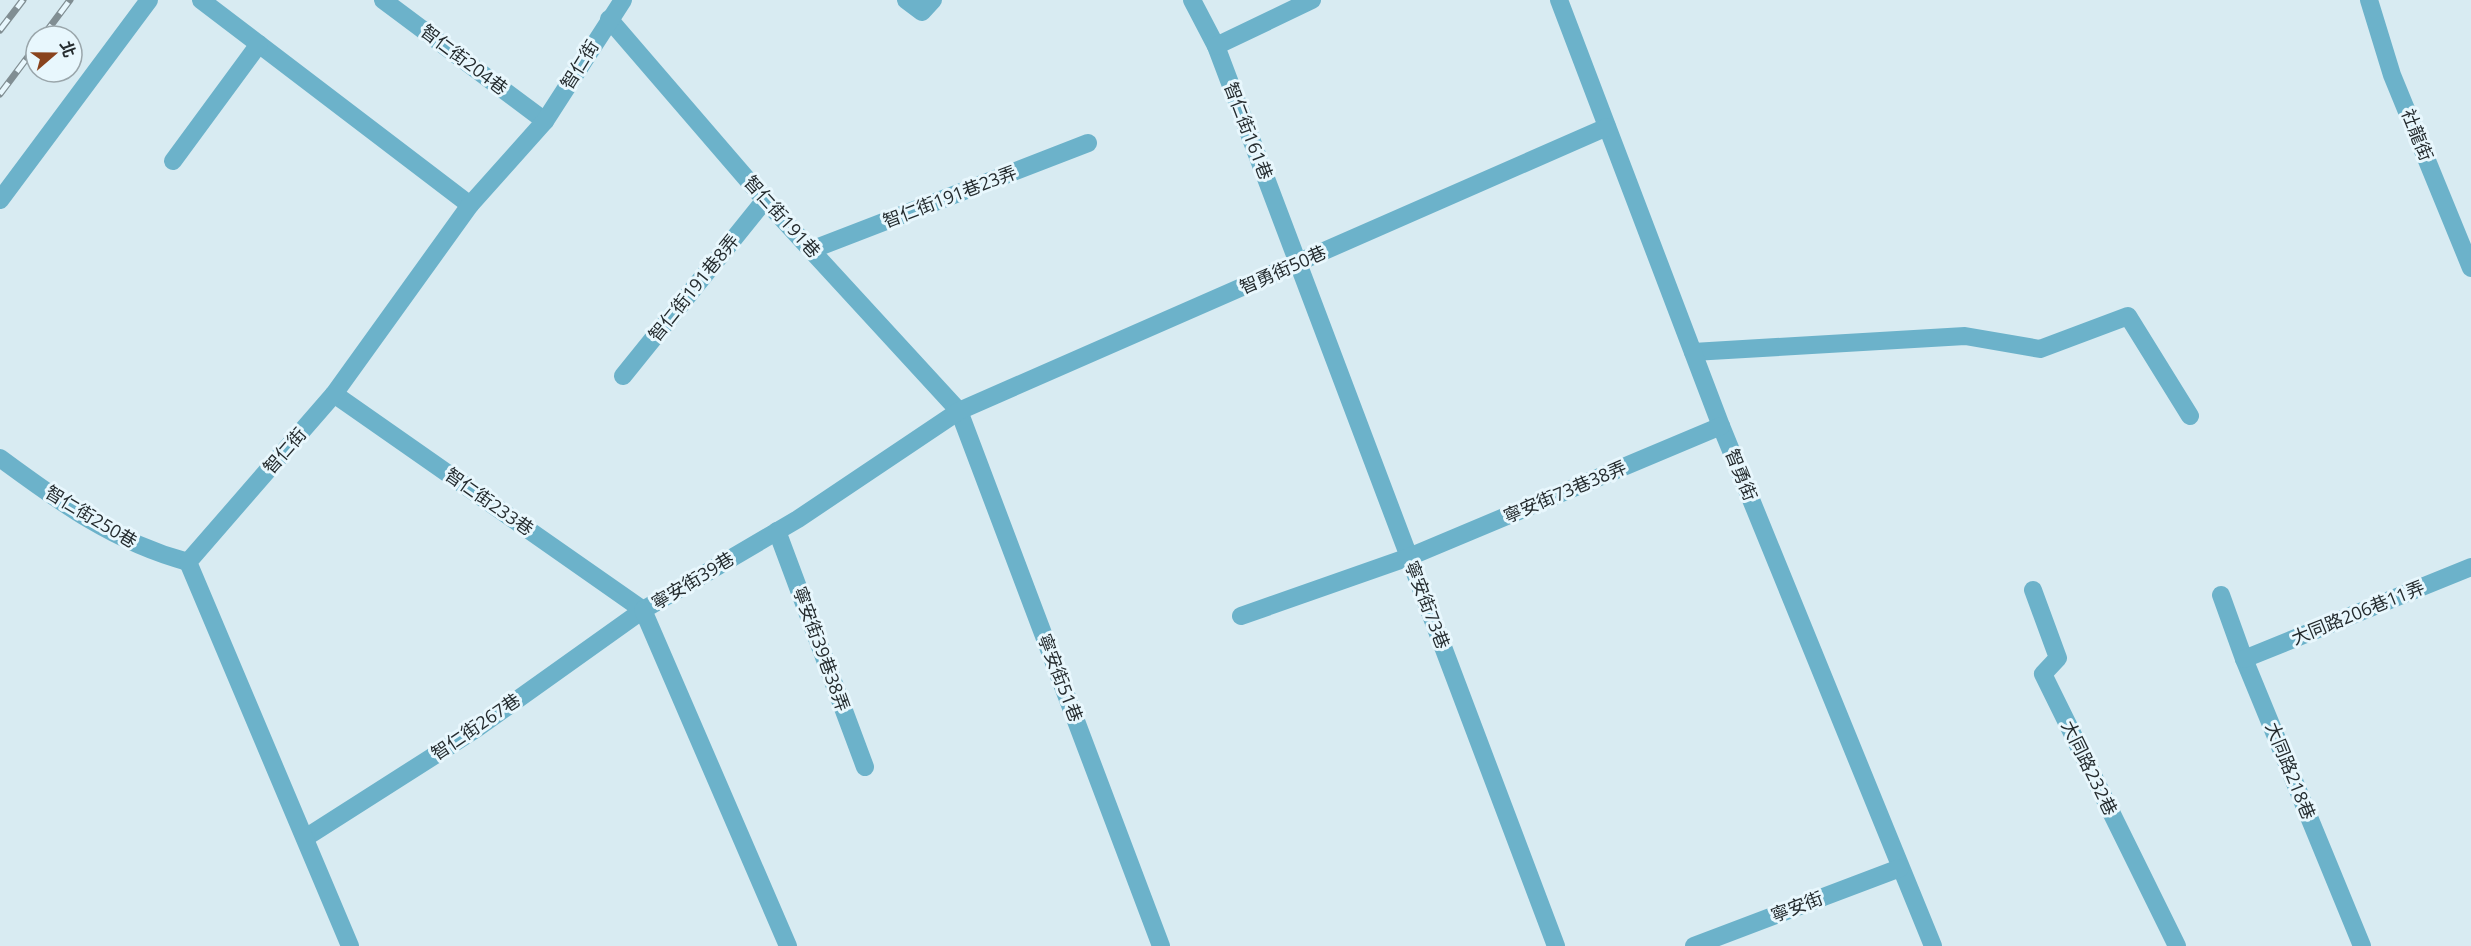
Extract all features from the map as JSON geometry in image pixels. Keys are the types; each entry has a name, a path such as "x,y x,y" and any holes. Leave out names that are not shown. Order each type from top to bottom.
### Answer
{"street":[{"path":"0,201 149,0"},
{"path":"201,0 470,205"},
{"name":"智仁街204巷","path":"383,0 545,120"},
{"name":"智仁街","path":"188,562 334,394 470,205 545,120 622,0"},
{"path":"906,0 922,12 933,0"},
{"name":"智仁街161巷","path":"1192,0 1216,46 1298,264"},
{"path":"1216,46 1312,0"},
{"name":"智勇街","path":"1559,0 1721,426 1933,946"},
{"name":"社龍街","path":"2369,0 2392,75 2471,268"},
{"name":"智仁街191巷","path":"609,20 765,200 958,411"},
{"path":"173,161 259,44"},
{"name":"智勇街50巷","path":"958,411 1607,127"},
{"name":"智仁街191巷23弄","path":"811,250 1088,143"},
{"name":"智仁街191巷8弄","path":"623,376 765,200"},
{"name":"寧安街73巷","path":"1298,264 1556,946"},
{"path":"1693,352 1965,336 2040,349 2128,316 2190,416"},
{"name":"智仁街233巷","path":"334,394 643,610"},
{"name":"寧安街39巷","path":"788,946 643,610 777,531 958,411"},
{"name":"寧安街51巷","path":"958,411 1161,946"},
{"name":"寧安街73巷38弄","path":"1241,616 1409,557 1721,426"},
{"name":"智仁街250巷","path":"0,458 68,508 149,551 188,562"},
{"name":"寧安街39巷38弄","path":"777,531 865,767"},
{"path":"188,562 350,946"},
{"name":"大同路206巷11弄","path":"2244,659 2471,567"},
{"name":"大同路232巷","path":"2033,590 2058,658 2043,674 2177,946"},
{"name":"大同路218巷","path":"2221,595 2244,659 2362,946"},
{"name":"智仁街267巷","path":"305,838 476,729 643,610"},
{"name":"寧安街","path":"1694,946 1900,868"}],"railway":[{"path":"0,30 23,0"},
{"path":"52,24 70,0"},
{"path":"0,94 24,62"}]}
